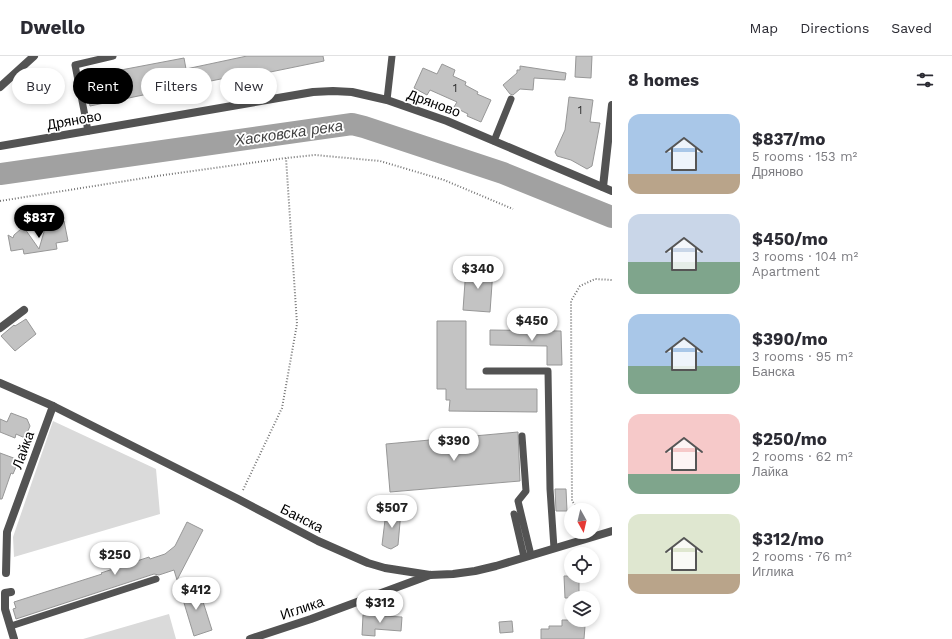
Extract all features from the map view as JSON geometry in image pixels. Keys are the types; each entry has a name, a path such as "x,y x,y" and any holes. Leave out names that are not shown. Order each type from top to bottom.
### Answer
{"street":[{"path":"0,87 34,56"},
{"name":"Дряново","path":"0,146 313,92 352,92 387,100 447,121 612,191"},
{"path":"603,187 612,105"},
{"path":"0,328 24,310"},
{"name":"Банска","path":"0,383 53,406 318,541 368,563 385,568 430,575 475,571 612,531"},
{"name":"Лайка","path":"6,573 8,532 53,406"},
{"name":"Иглика","path":"250,639 311,619 430,575"},
{"path":"11,592 5,593 5,609 14,639"}],"lane":[{"path":"88,130 75,66 114,56"},
{"path":"387,100 392,56"},
{"path":"494,141 511,99"},
{"path":"486,370 548,371 550,489 554,548"},
{"path":"522,436 526,491 518,502 517,513 528,556"},
{"path":"10,626 156,579"}],"path":[{"path":"0,201 157,176 315,155 380,161 444,180 513,209"},
{"path":"238,499 282,408 298,324 286,158"},
{"path":"574,503 572,501 571,300 580,286 595,279 612,280"}],"shaded area":[{"path":"53,421 156,469 160,514 14,557 13,537"},
{"path":"169,614 176,639 83,639"}],"building":[{"path":"247,56 323,56 324,61 277,71 277,68 220,68 220,79 212,81 212,68 191,68"},
{"path":"576,56 592,56 591,78 575,77"},
{"path":"184,58 186,68 141,68 141,95 133,97 133,68 131,68"},
{"path":"442,64 455,70 453,76 466,82 465,85 478,92 477,94 491,100 481,122 467,116 468,114 454,107 457,102 430,90 427,95 414,88 423,68 437,74"},
{"path":"520,66 566,73 565,80 534,78 533,90 520,89 513,95 510,94 503,85 517,73 517,70 520,70"},
{"path":"569,97 593,100 590,122 600,123 592,166 587,169 571,160 557,156 555,152 565,130"},
{"path":"90,104 100,104 90,106"},
{"path":"64,221 68,241 56,243 57,249 24,254 23,249 11,251 8,235 13,238 14,235 21,229 25,229 39,249 46,225 56,225"},
{"path":"466,268 493,270 490,312 463,310"},
{"path":"26,319 36,334 15,351 1,336 14,325 15,326"},
{"path":"437,321 466,321 466,389 537,389 537,412 449,411 450,400 446,400 446,389 437,389"},
{"path":"490,330 561,331 562,365 547,365 547,346 490,345"},
{"path":"11,413 27,419 30,426 25,438 16,434 15,438 0,432 0,419 7,422"},
{"path":"518,432 520,481 390,492 386,444"},
{"path":"0,453 19,460 13,474 11,473 2,499 0,499"},
{"path":"555,489 566,489 567,503 564,503 564,511 556,511"},
{"path":"388,510 401,511 398,545 391,549 382,545 386,512"},
{"path":"187,522 203,530 177,580 174,570 159,575 154,574 16,619 13,609 16,608 14,602 102,574 101,573 149,557 150,559 165,554 175,546"},
{"path":"564,583 579,583 579,591 565,591"},
{"path":"198,586 212,630 194,636 181,593"},
{"path":"363,615 402,617 401,631 375,629 375,636 362,635"},
{"path":"562,620 564,620 564,627 585,627 584,639 541,639 541,629 549,629 549,626 562,626"},
{"path":"512,621 513,632 500,633 499,622"}],"waterway":[{"name":"Хасковска река","path":"0,174 352,124 503,173 612,217"}]}
